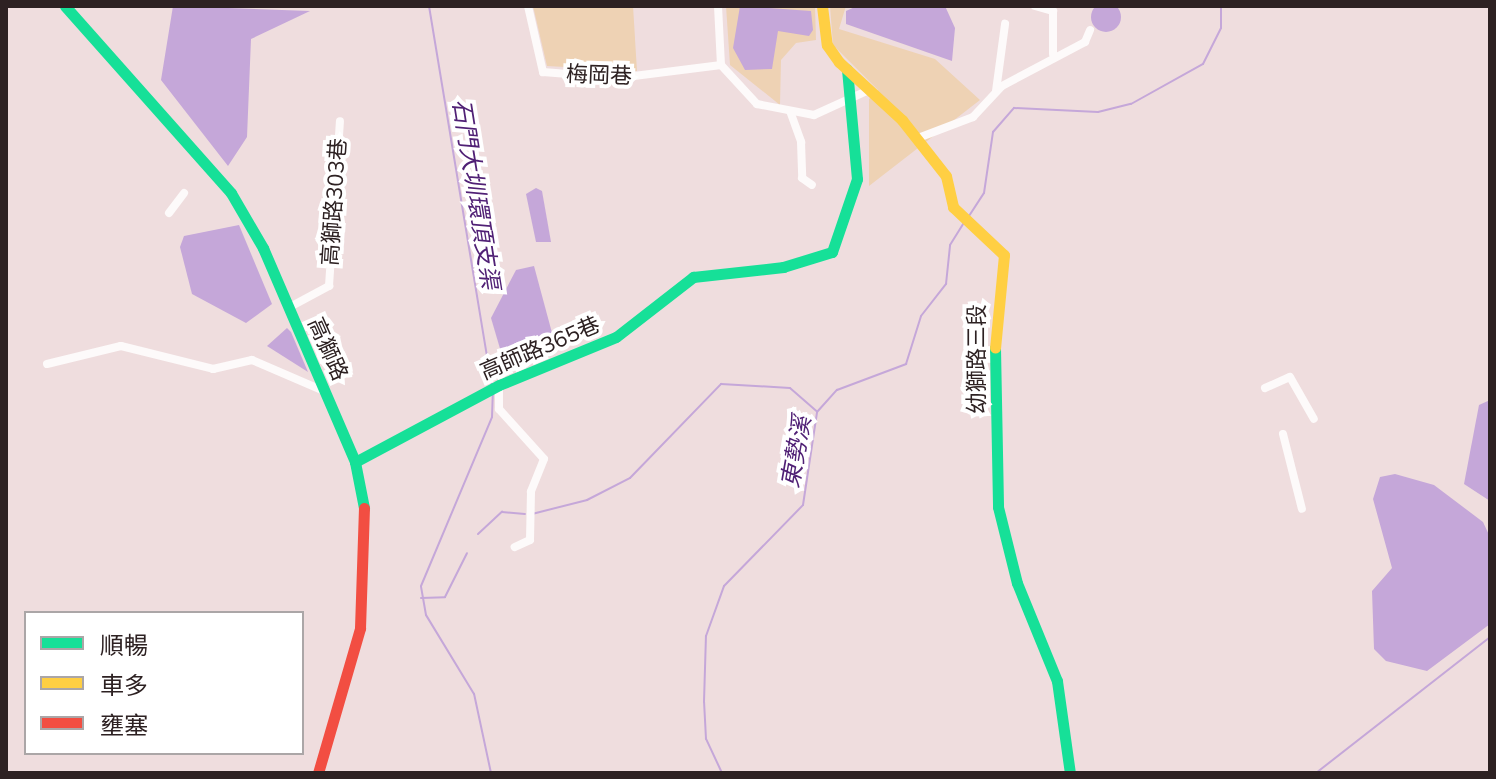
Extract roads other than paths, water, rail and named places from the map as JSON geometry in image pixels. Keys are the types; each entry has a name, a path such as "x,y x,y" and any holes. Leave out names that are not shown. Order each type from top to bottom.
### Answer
{"street":[{"name":"高獅路","path":"65,6 231,193 288,308 355,462 365,515 360,628 318,773"},
{"name":"梅岡巷","path":"528,6 543,72 618,78 721,65"},
{"path":"718,6 721,65 757,104 814,115 869,90"},
{"name":"幼獅路三段","path":"822,6 827,45 847,69 918,138 946,176 953,207 1004,255 994,323 998,507 1017,583 1057,681 1070,773"},
{"path":"1035,6 1053,11 1053,54"},
{"path":"996,91 1005,24"},
{"path":"918,138 947,133 996,91 1053,54 1085,42 1090,30"},
{"name":"高師路365巷","path":"355,462 499,385 616,337 693,277 783,267 832,252 855,197 852,99 847,69"},
{"path":"790,111 801,142 802,178 812,185"},
{"name":"高獅路303巷","path":"288,308 329,286 340,121"},
{"path":"169,213 184,193"},
{"path":"47,364 121,346 213,369 245,358 324,391"},
{"path":"1265,388 1290,377 1314,419"},
{"path":"499,385 499,409 544,459 530,540 515,547"},
{"path":"1283,434 1302,509"}],"waterway":[{"name":"石門大圳環頂支渠","path":"429,6 492,385"},
{"name":"東勢溪","path":"969,216 984,193 993,132 1014,108 1098,112 1131,104 1203,64 1221,28 1221,6"},
{"name":"東勢溪","path":"722,773 706,739 704,702 706,636 724,586 803,505 817,412 837,390 906,364 921,316 946,284 950,245 963,224"},
{"name":"石門大圳環頂支渠","path":"532,514 587,500 630,478 721,384 790,388 816,411"},
{"name":"石門大圳環頂支渠","path":"491,773 474,694 426,615 421,586 492,417 493,392"},
{"name":"石門大圳環頂支渠","path":"478,534 502,512 525,514"},
{"name":"石門大圳環頂支渠","path":"421,598 445,597 467,553"},
{"path":"1316,773 1490,637"}]}
